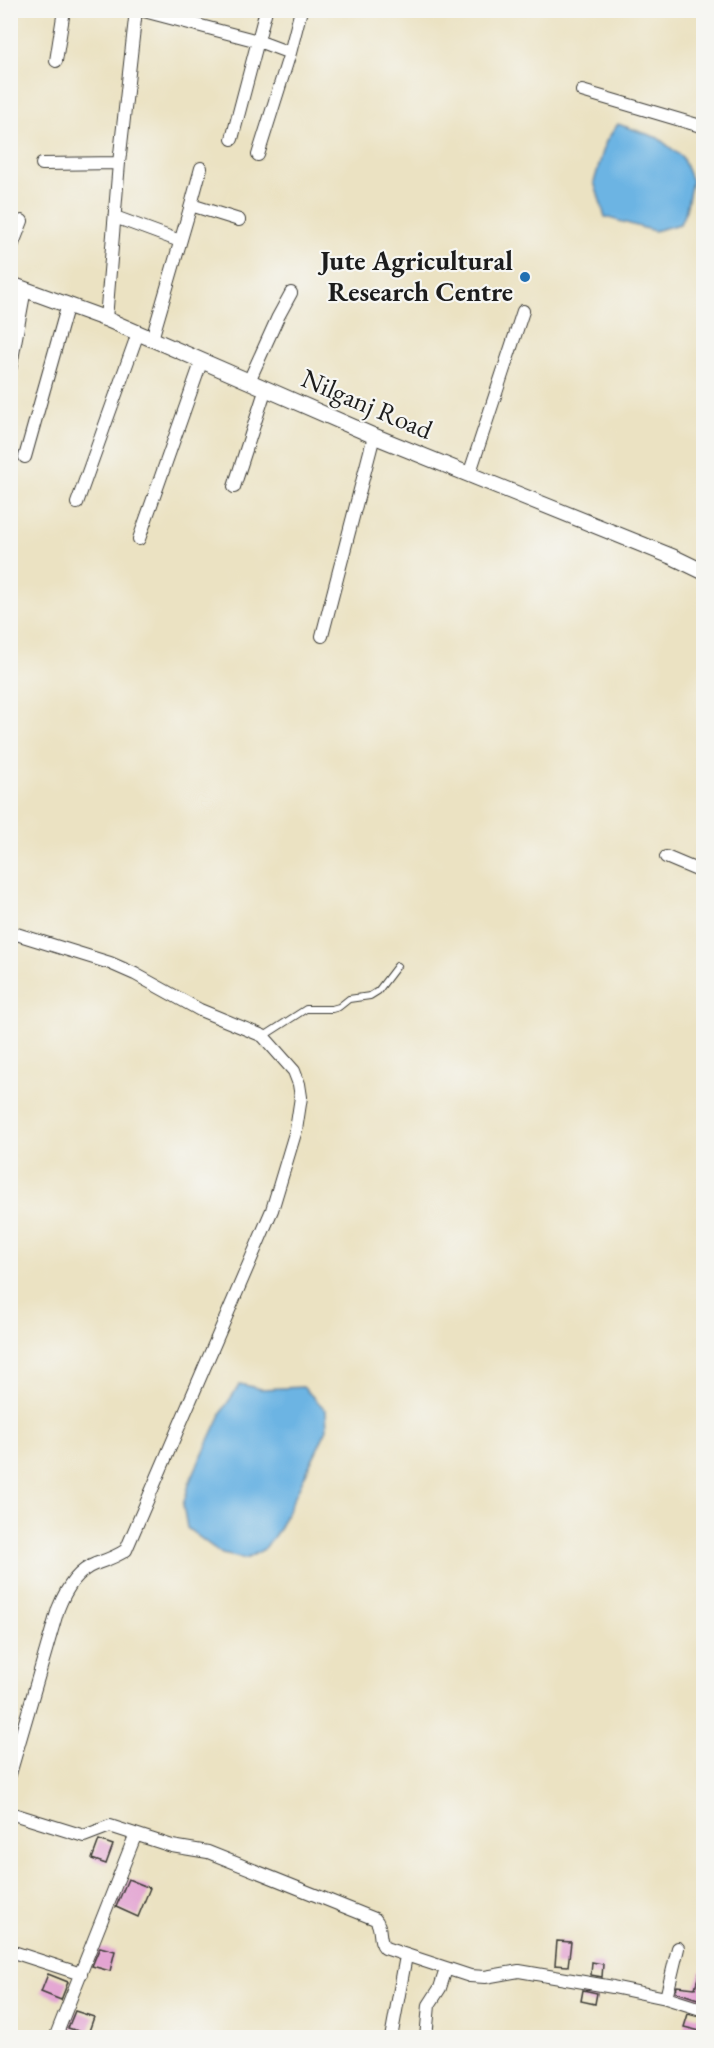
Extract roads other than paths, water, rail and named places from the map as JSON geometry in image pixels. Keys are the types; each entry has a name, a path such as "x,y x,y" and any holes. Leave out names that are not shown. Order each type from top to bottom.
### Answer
{"street":[{"path":"56,61 64,10"},
{"path":"106,319 119,163 138,10 258,41 290,53"},
{"path":"232,139 266,10"},
{"path":"258,155 301,10"},
{"path":"582,92 704,127"},
{"path":"42,164 119,163"},
{"path":"77,503 145,336 180,241 201,168"},
{"path":"191,205 239,220"},
{"path":"114,217 180,241"},
{"path":"10,251 22,220"},
{"path":"10,370 17,342 18,286"},
{"name":"Nilganj Road","path":"18,286 106,319 374,436 673,557 704,572"},
{"path":"249,381 278,316 291,293"},
{"path":"25,457 68,304"},
{"path":"469,475 523,311"},
{"path":"139,539 202,360"},
{"path":"234,487 266,388"},
{"path":"322,636 374,436"},
{"path":"666,857 704,873"},
{"path":"10,932 110,963 135,974 200,1010 263,1036 294,1071 301,1097 296,1130 272,1210 126,1550 83,1571 61,1601 10,1774"},
{"path":"10,1813 84,1836 110,1826 135,1836 175,1847 208,1852 375,1919 379,1924 382,1947 446,1969 477,1977 519,1971 605,1985 666,1998 704,2010"},
{"path":"55,2037 135,1836"},
{"path":"666,1998 678,1948"},
{"path":"10,1951 81,1974"},
{"path":"391,2037 406,1956"},
{"path":"426,2037 429,2005 440,1988 446,1969"}],"lane":[{"path":"263,1036 306,1009 332,1009 339,1007 349,999 370,996 378,991 396,966"}],"water":[{"path":"618,124 658,138 682,157 692,181 686,210 680,224 654,231 605,217 594,182 606,141"},
{"path":"240,1384 261,1389 303,1387 326,1410 327,1429 279,1529 266,1548 246,1559 222,1554 187,1528 183,1505 190,1481 224,1408"}],"place":[{"name":"Jute Agricultural Research Centre","path":"525,277"}]}
